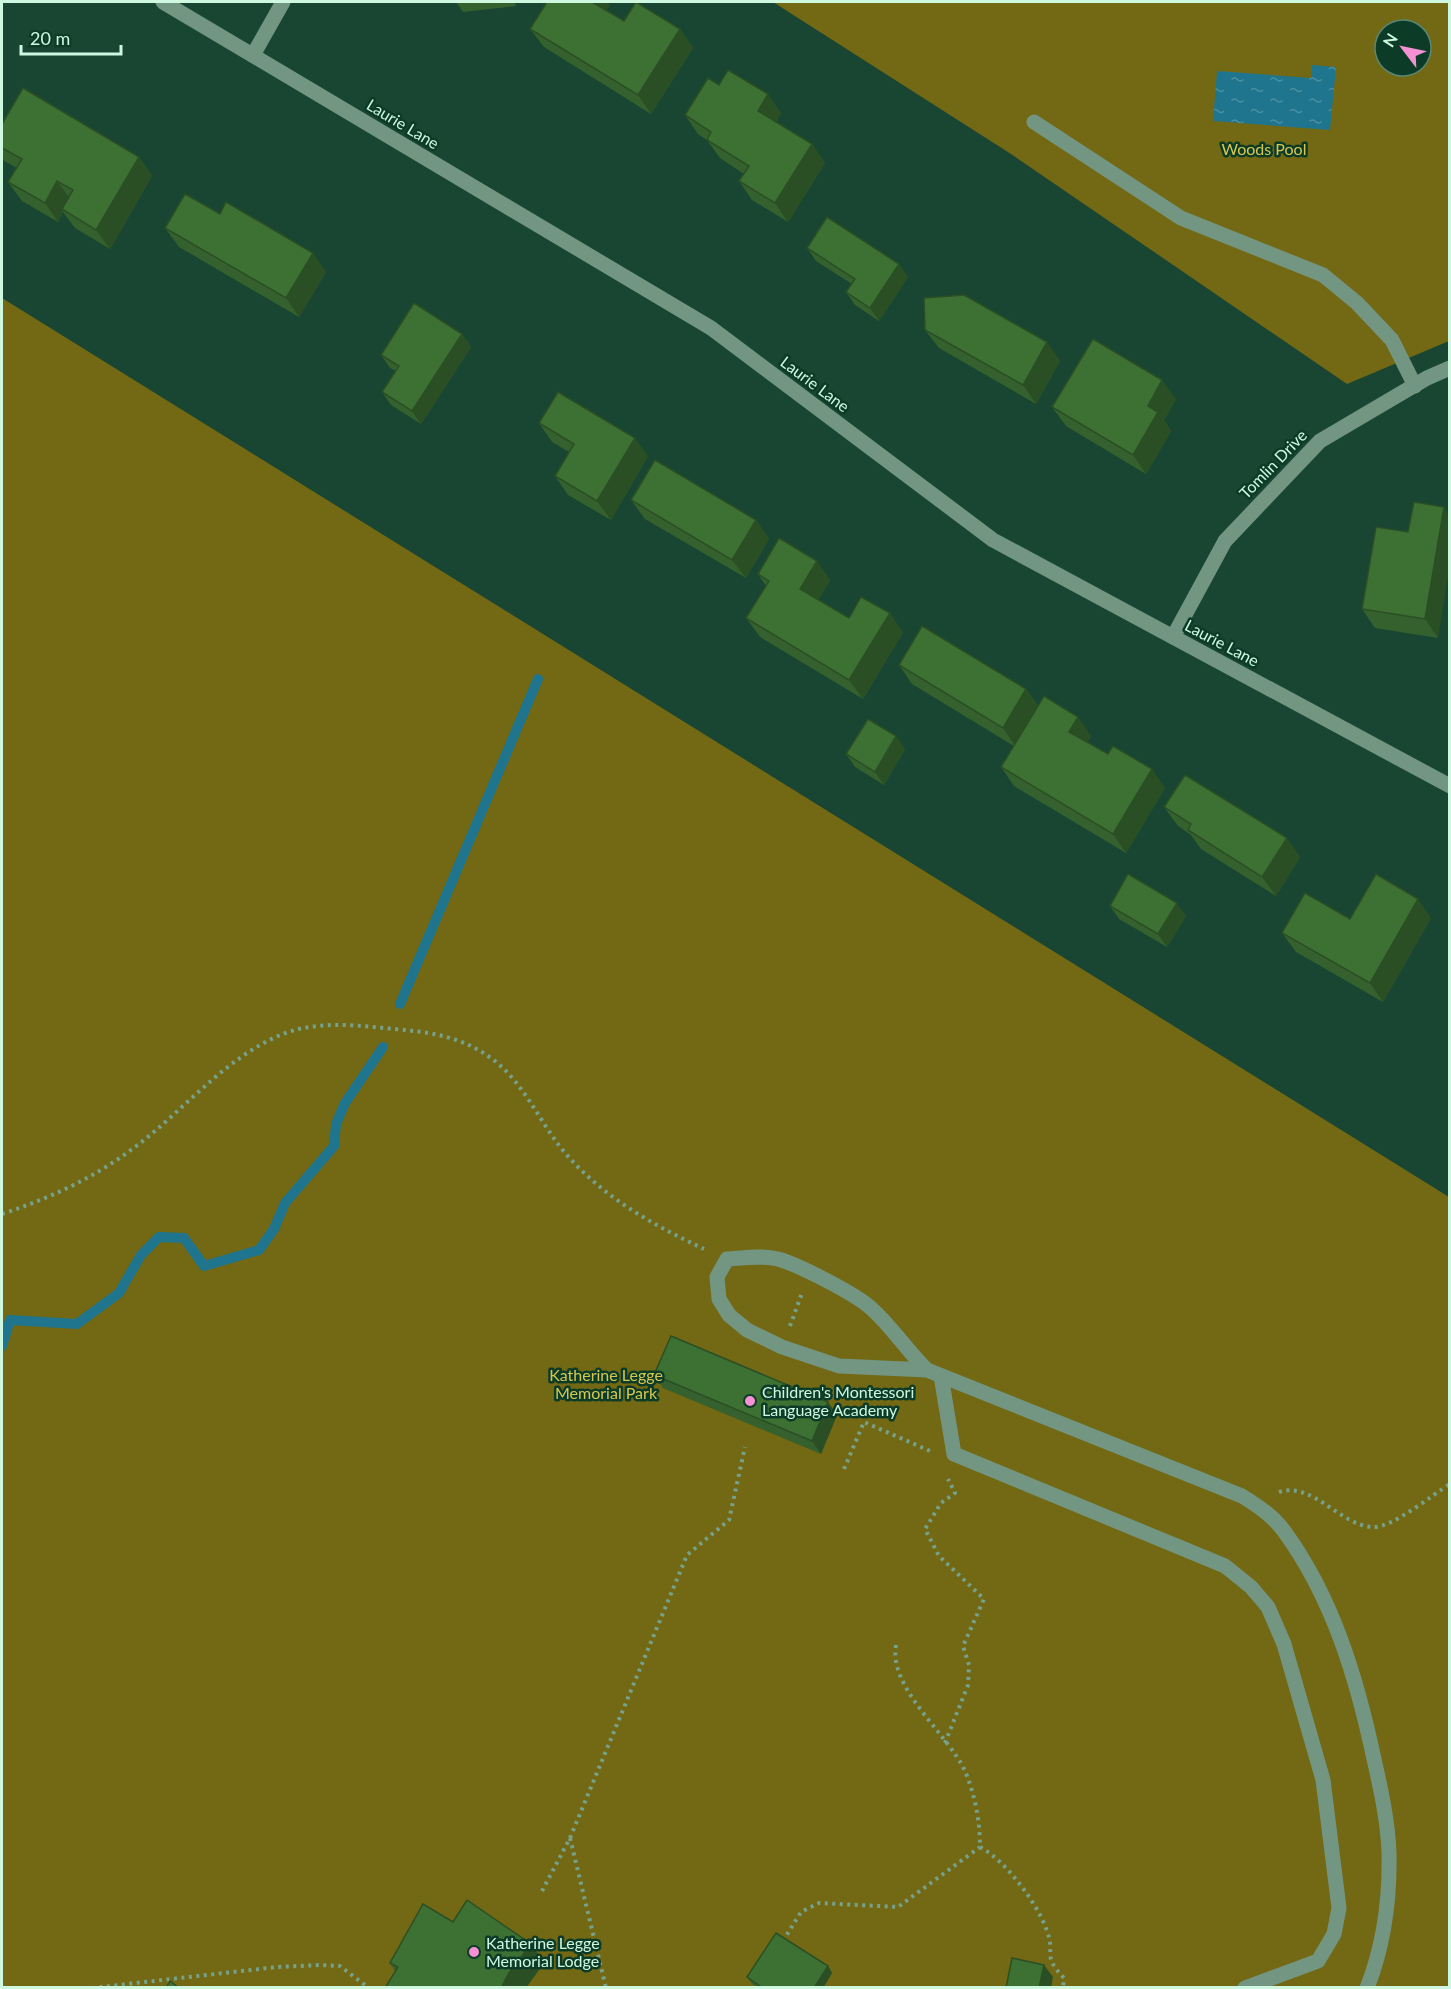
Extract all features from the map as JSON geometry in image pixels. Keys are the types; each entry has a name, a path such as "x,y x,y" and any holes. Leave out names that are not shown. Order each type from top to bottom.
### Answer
{"street":[{"name":"Laurie Lane","path":"163,2 711,328 993,540 1449,786"},
{"path":"253,55 283,2"},
{"path":"1034,122 1181,218 1323,275 1357,303 1392,340 1415,386"},
{"name":"Tomlin Drive","path":"1173,637 1225,541 1320,441 1449,368"},
{"path":"934,1373 839,1366 782,1347 747,1330 729,1315 719,1299 717,1277 727,1259 755,1257 777,1259 810,1273 870,1307 896,1334 909,1353 934,1373 1242,1496 1267,1513 1284,1531 1307,1569 1339,1632 1365,1715 1383,1796 1389,1853 1387,1910 1379,1958 1367,1988"},
{"path":"934,1373 954,1454 1225,1566 1251,1587 1268,1607 1284,1644 1323,1780 1339,1908 1334,1934 1318,1961 1245,1988"}],"path":[{"path":"2,1214 46,1200 92,1176 135,1147 240,1059 278,1036 316,1025 355,1024 430,1032 464,1041 490,1057 509,1073 562,1148 594,1182 626,1207 659,1227 727,1259"},
{"path":"782,1347 810,1273"},
{"path":"844,1468 864,1422 937,1454"},
{"path":"542,1891 570,1838 687,1555 729,1520 745,1447"},
{"path":"945,1743 968,1685 969,1665 963,1646 984,1599 939,1556 925,1528 941,1503 954,1493 946,1474"},
{"path":"1252,1502 1287,1489 1305,1494 1357,1523 1373,1527 1387,1524 1449,1485"},
{"path":"896,1645 894,1656 899,1676 964,1770 980,1820 980,1847"},
{"path":"570,1838 606,1988"},
{"path":"783,1941 801,1912 819,1903 898,1907 980,1847"},
{"path":"980,1847 996,1855 1027,1896 1048,1932 1051,1964 1064,1978 1063,1988"},
{"path":"92,1988 277,1967 320,1965 340,1966 369,1988"}],"green space":[{"name":"Woods Pool","path":"773,2 1449,2 1449,341 1347,384 1011,154"},
{"name":"Katherine Legge Memorial Park","path":"2,298 1449,1197 1449,1987 2,1987"}],"water":[{"path":"1312,65 1336,67 1330,130 1213,121 1217,71 1311,78"}],"building":[{"path":"547,2 592,2 624,21 636,2 680,29 638,95 530,29"},
{"path":"728,70 768,94 758,111 812,144 775,203 739,181 749,166 707,140 711,132 685,115 708,78 719,85"},
{"path":"23,88 139,157 96,230 62,209 73,190 57,181 45,203 8,182 22,159 2,148 2,124"},
{"path":"185,194 220,214 226,202 313,253 286,298 165,228"},
{"path":"827,217 899,264 870,308 846,292 855,279 807,248"},
{"path":"964,295 1047,342 1023,385 925,330 924,298"},
{"path":"414,303 462,334 412,411 382,392 399,366 381,355"},
{"path":"1093,339 1162,380 1148,406 1158,412 1133,455 1052,407"},
{"path":"558,392 635,438 597,501 555,476 574,444 539,423"},
{"path":"655,460 756,520 732,560 631,500"},
{"path":"1414,502 1444,507 1425,619 1362,609 1376,527 1408,532"},
{"path":"779,538 817,561 800,589 849,618 861,597 890,613 849,680 746,618 769,581 758,574"},
{"path":"922,626 1026,689 1003,728 899,665"},
{"path":"1044,696 1078,717 1069,732 1108,754 1113,746 1152,769 1113,834 1001,767"},
{"path":"868,719 896,736 875,772 846,754"},
{"path":"1185,775 1287,838 1262,877 1188,830 1191,824 1164,807"},
{"path":"1128,874 1177,903 1158,934 1110,906"},
{"path":"1376,874 1418,899 1370,983 1282,933 1305,893 1350,919"},
{"name":"Children's Montessori Language Academy","path":"671,1336 828,1402 812,1441 654,1375"},
{"name":"Katherine Legge Memorial Lodge","path":"467,1900 531,1944 509,1973 501,1988 385,1988 398,1967 390,1963 423,1904 453,1922"},
{"path":"776,1933 828,1966 814,1988 763,1988 747,1977"},
{"path":"1012,1958 1044,1965 1039,1988 1006,1988"},
{"path":"170,1981 179,1988 166,1988"}],"waterway":[{"path":"400,1004 538,679"},
{"path":"2,1346 10,1320 77,1324 119,1293 141,1255 159,1237 184,1238 204,1266 259,1250 274,1229 285,1203 334,1146 336,1124 345,1103 383,1047"}],"place":[{"name":"Children's Montessori Language Academy","path":"750,1401"},
{"name":"Katherine Legge Memorial Lodge","path":"474,1952"}]}
